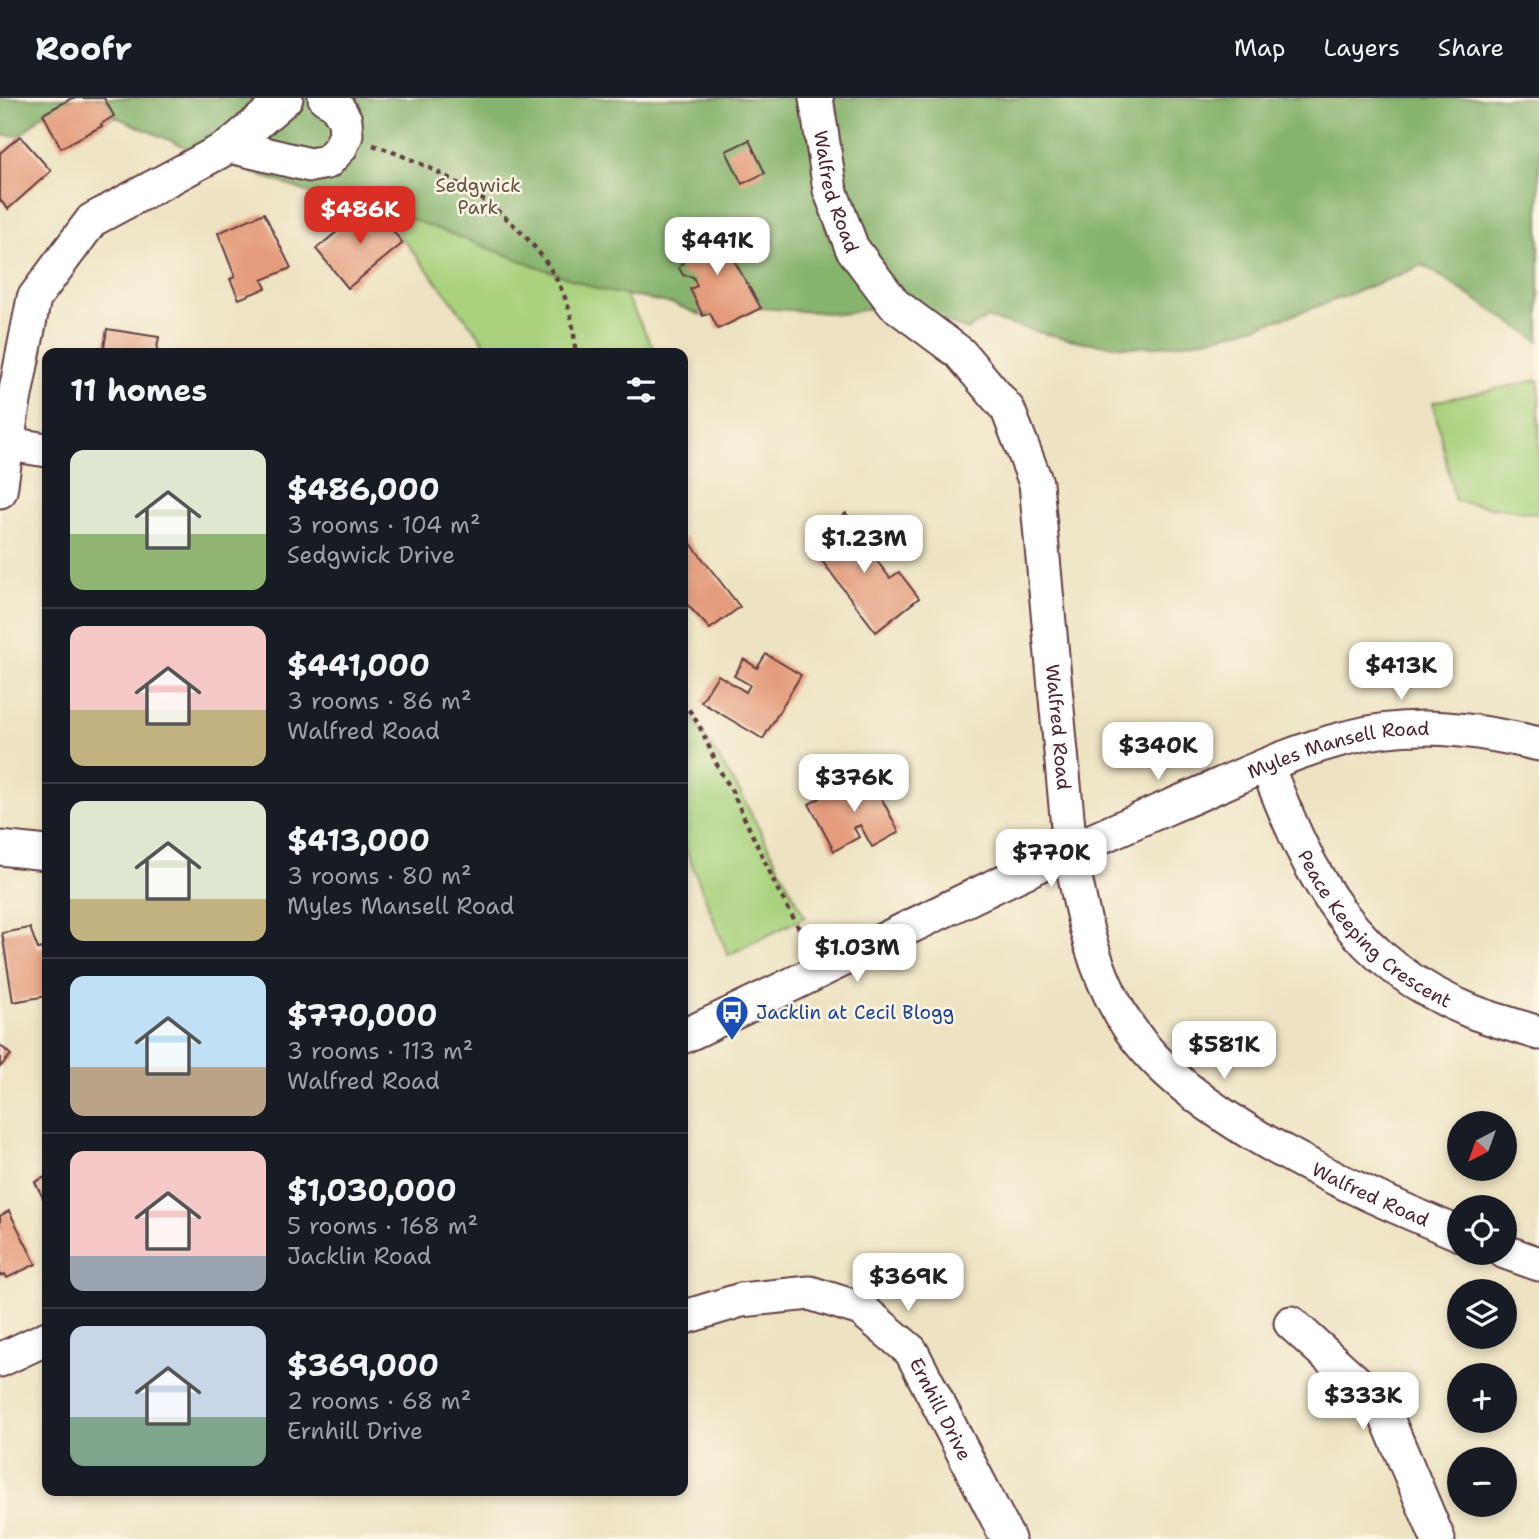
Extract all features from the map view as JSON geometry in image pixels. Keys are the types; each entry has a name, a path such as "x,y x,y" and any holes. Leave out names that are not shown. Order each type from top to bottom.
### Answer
{"street":[{"path":"0,491 34,298 92,220 230,146 286,98"},
{"path":"230,146 310,165 327,162 340,148 346,135 345,120 335,103 325,98"},
{"name":"Walfred Road","path":"816,98 830,191 852,248 894,304 960,353 1008,410 1036,484 1070,849 1080,908 1107,989 1130,1030 1161,1064 1248,1131 1357,1188 1447,1228"},
{"path":"8,444 42,449"},
{"name":"Myles Mansell Road","path":"688,1034 824,971 1070,849 1267,766 1347,737 1411,728 1476,730 1539,744"},
{"name":"Peace Keeping Crescent","path":"1267,766 1301,849 1328,900 1368,945 1417,984 1473,1012 1539,1033"},
{"path":"0,848 42,852"},
{"path":"1517,1256 1539,1264"},
{"name":"Ernhill Drive","path":"688,1316 741,1300 810,1293 861,1309 911,1351 1008,1539"},
{"path":"1291,1323 1373,1397 1386,1416 1438,1539"},
{"path":"0,1360 42,1340"}],"path":[{"path":"346,135 414,160 452,179 492,207 531,243 569,303 575,332 575,348"},
{"path":"688,708 696,717 712,746 718,771 729,785 778,890 824,971"}],"green space":[{"path":"0,98 1539,98 1539,341 1423,265 1282,318 1243,330 1170,345 1137,347 1098,344 986,318 968,330 894,304 842,314 761,308 703,316 674,304 600,290 371,204 340,204 199,153 114,116 101,124 43,114 20,136 0,135"},
{"name":"Sedgwick Park","path":"526,106 653,348 482,348 484,342 354,177"},
{"path":"1539,380 1539,514 1455,501 1433,402"},
{"path":"688,710 741,794 805,917 728,955 688,855"}],"building":[{"path":"72,98 104,98 114,116 101,124 102,126 61,148 43,114"},
{"path":"20,136 51,171 8,209 0,200 0,153"},
{"path":"749,140 765,173 742,184 726,151"},
{"path":"371,204 403,243 348,288 316,249"},
{"path":"264,213 291,268 262,280 266,288 239,299 230,279 235,277 218,233"},
{"path":"724,223 741,259 735,262 761,308 718,329 710,313 703,316 690,289 697,286 693,277 683,275 679,268 685,259 678,244"},
{"path":"107,329 159,337 157,348 104,348"},
{"path":"846,513 861,532 857,535 890,578 899,572 919,598 876,632 816,553 827,545 819,534"},
{"path":"688,540 740,607 710,629 688,605"},
{"path":"766,654 801,675 763,739 701,702 718,675 746,692 750,685 734,676 744,659 757,668"},
{"path":"868,772 899,832 872,847 860,825 854,828 859,837 834,851 809,804"},
{"path":"30,928 38,949 42,948 42,997 13,1002 2,933"},
{"path":"0,1045 11,1055 0,1067"},
{"path":"42,1178 42,1196 35,1182"},
{"path":"9,1211 36,1264 7,1278 5,1274 0,1276 0,1216"}],"place":[{"name":"Jacklin at Cecil Blogg","path":"732,1042"}]}
